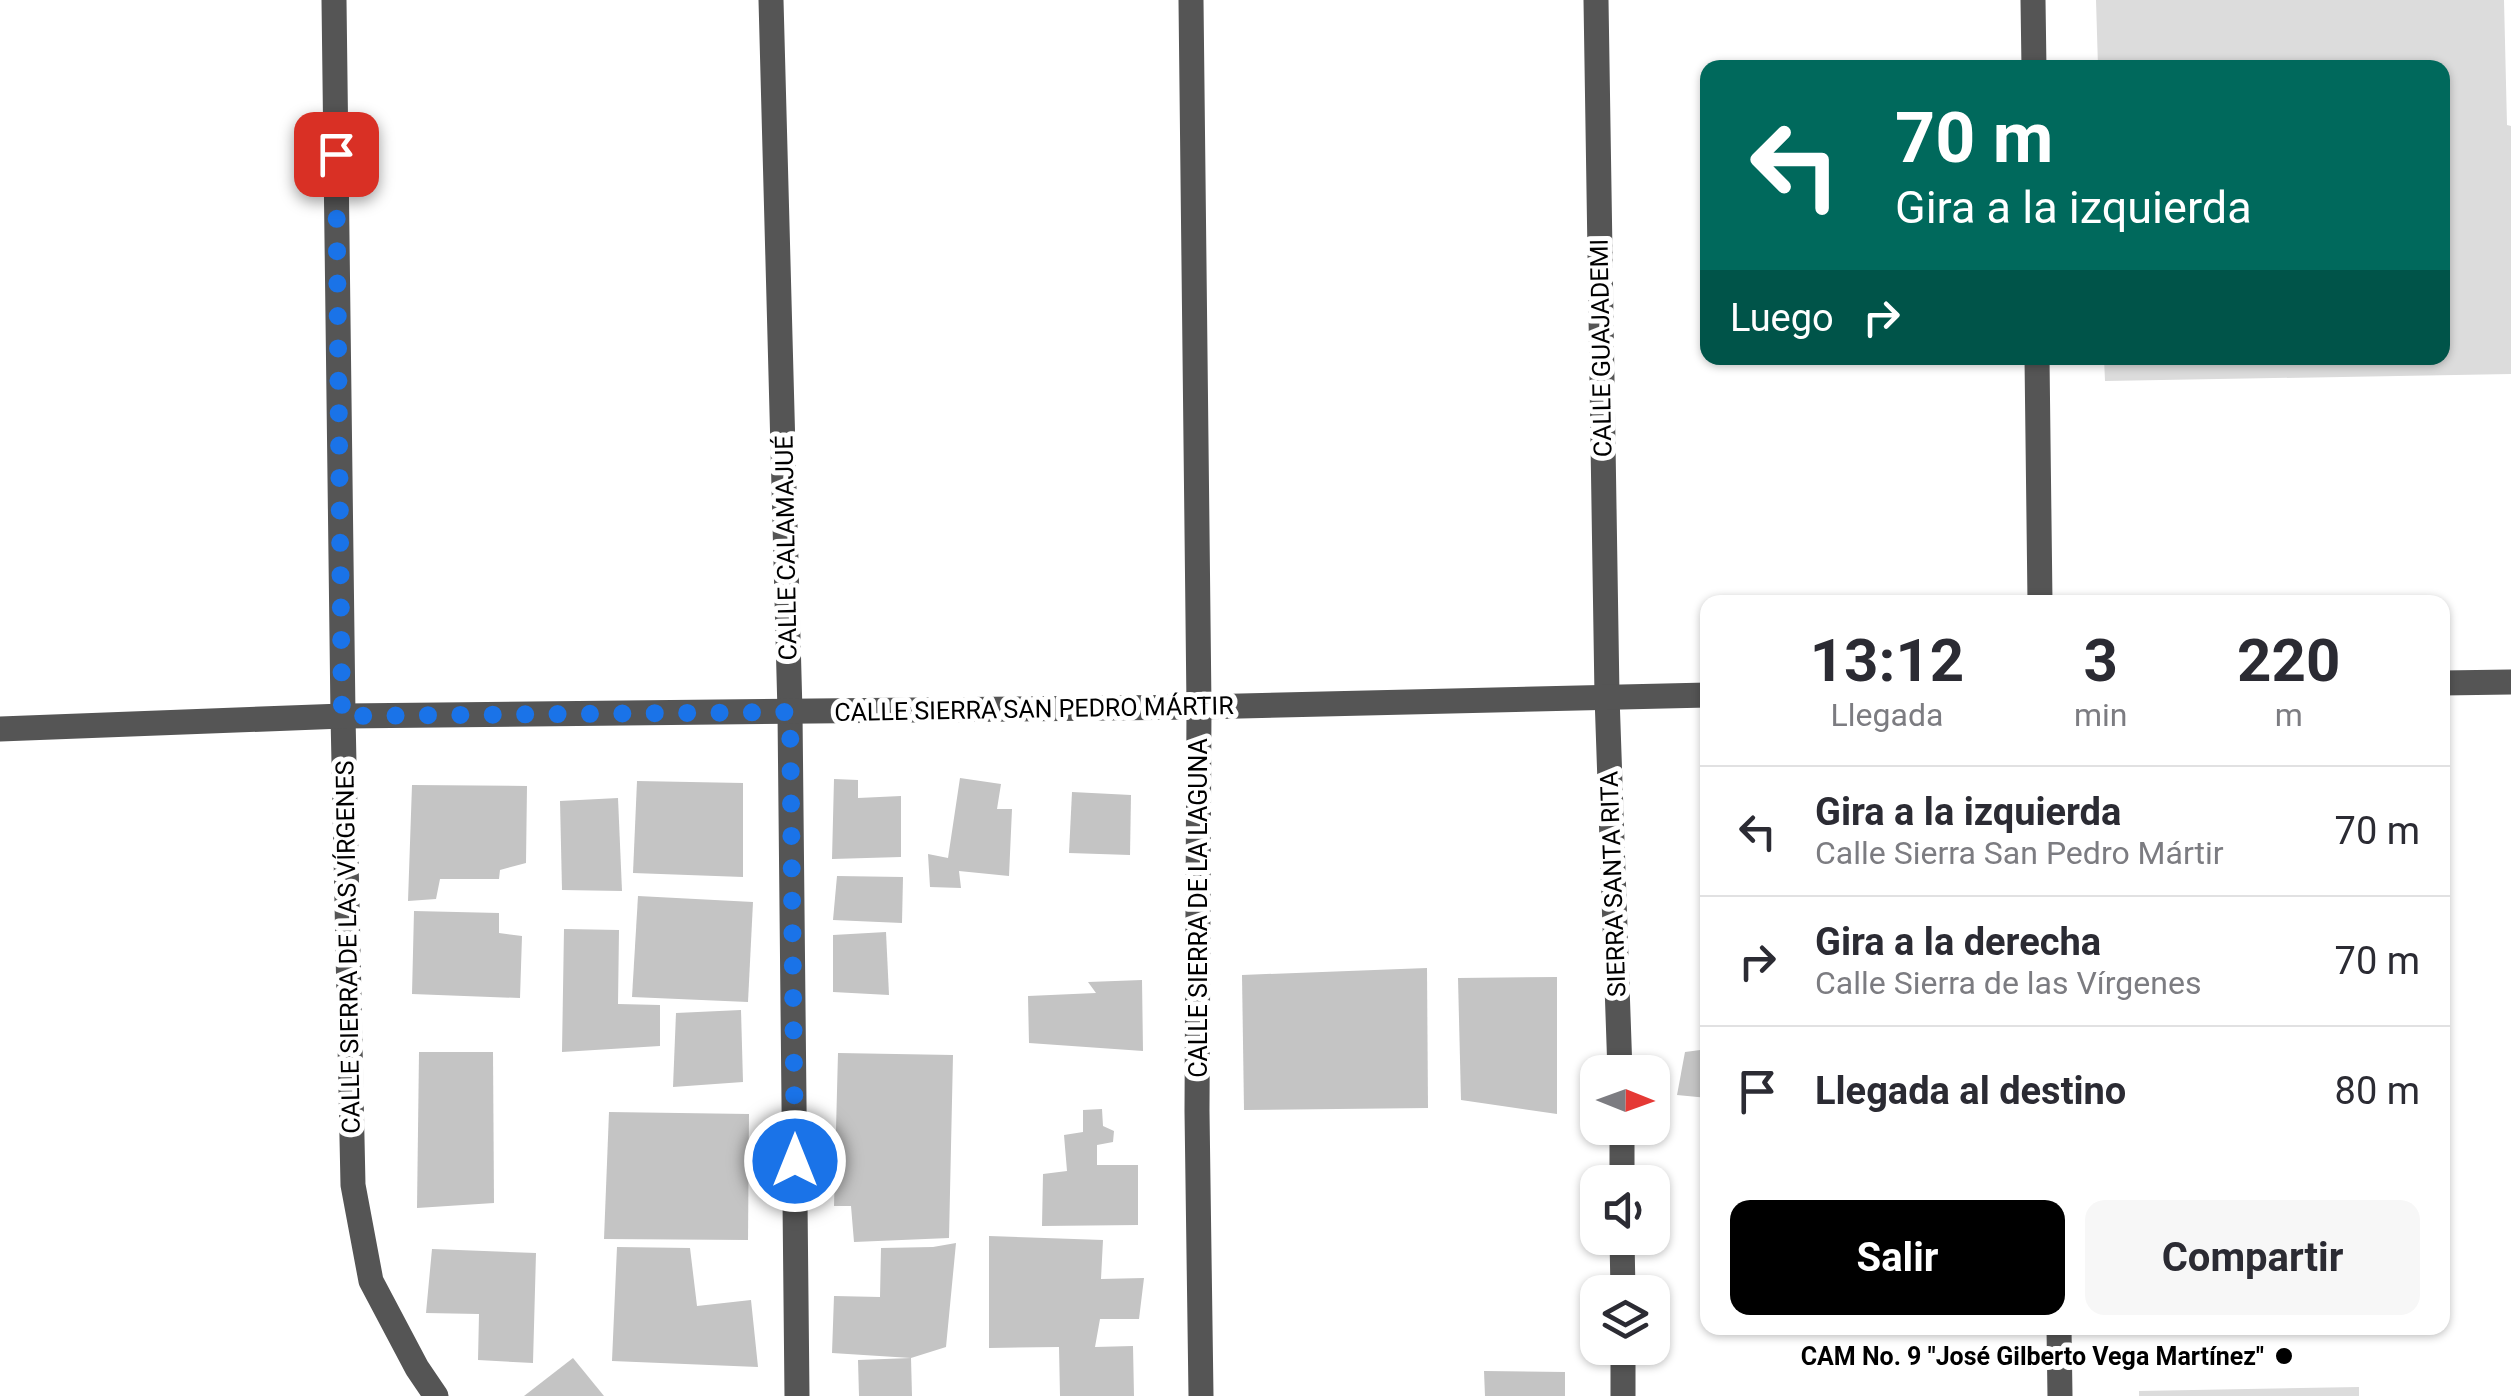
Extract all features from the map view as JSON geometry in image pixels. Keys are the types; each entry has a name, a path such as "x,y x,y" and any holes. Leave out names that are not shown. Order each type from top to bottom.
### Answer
{"street":[{"name":"CALLE SIERRA DE LAS VÍRGENES","path":"334,0 342,716 353,1185 372,1281 436,1396"},
{"name":"CALLE CALAMAJUÉ","path":"771,0 790,712 797,1396"},
{"name":"CALLE SIERRA DE LA LAGUNA","path":"1191,0 1199,707 1200,1396"},
{"name":"CALLE GUAJADEMI","path":"1596,0 1607,696"},
{"path":"2033,0 2034,60"},
{"path":"2036,365 2040,595"},
{"path":"2450,683 2511,682"},
{"name":"CALLE SIERRA SAN PEDRO MÁRTIR","path":"0,729 342,716 1199,707 1700,694"},
{"name":"SIERRA SANTA RITA","path":"1607,696 1619,1055"},
{"path":"2059,1335 2060,1396"},
{"path":"1623,1365 1623,1396"}],"shaded area":[{"path":"2096,0 2504,0 2507,125 2511,126 2511,374 2105,381 2104,365 2450,365 2450,60 2098,60"},
{"path":"2359,1387 2359,1396 2139,1396 2139,1391"}],"building":[{"path":"960,778 1001,784 997,809 1012,809 1009,876 959,871 961,888 930,887 928,854 948,858"},
{"path":"834,779 858,780 858,798 901,796 901,857 832,859"},
{"path":"637,781 743,783 743,877 633,873"},
{"path":"412,785 527,786 526,863 500,870 499,879 440,879 436,899 408,901"},
{"path":"1072,792 1131,795 1130,855 1069,853"},
{"path":"618,798 622,891 562,890 560,801"},
{"path":"837,876 903,877 902,923 833,920"},
{"path":"638,896 753,902 748,1002 632,997"},
{"path":"414,911 499,913 499,933 522,936 520,998 412,994"},
{"path":"564,929 619,930 618,1004 660,1005 660,1046 562,1052"},
{"path":"886,932 889,995 833,992 833,935"},
{"path":"1427,968 1428,1108 1244,1110 1242,975"},
{"path":"1557,977 1557,1114 1461,1100 1458,978"},
{"path":"1142,980 1143,1051 1029,1043 1028,996 1096,993 1088,982"},
{"path":"741,1010 743,1082 673,1087 676,1013"},
{"path":"1700,1050 1700,1097 1677,1095 1685,1052"},
{"path":"419,1052 493,1052 494,1203 417,1208"},
{"path":"838,1053 953,1055 949,1238 854,1242 851,1206 834,1206"},
{"path":"1102,1109 1103,1126 1114,1131 1113,1142 1097,1145 1097,1165 1138,1165 1138,1225 1042,1226 1043,1174 1067,1171 1064,1135 1083,1132 1083,1110"},
{"path":"609,1112 749,1114 748,1240 604,1239"},
{"path":"989,1236 1103,1240 1101,1279 1144,1278 1139,1319 1100,1319 1095,1347 1133,1346 1134,1396 1060,1396 1059,1347 989,1348"},
{"path":"956,1243 946,1347 911,1358 832,1353 834,1296 880,1297 881,1248"},
{"path":"617,1247 690,1248 697,1306 751,1300 758,1367 612,1361"},
{"path":"432,1249 536,1253 533,1363 478,1360 479,1314 426,1313"},
{"path":"573,1358 604,1396 524,1396"},
{"path":"911,1358 912,1396 859,1396 858,1360"},
{"path":"1484,1371 1565,1372 1565,1396 1485,1396"}],"place":[{"name":"CAM No. 9 \"José Gilberto Vega Martínez\"","path":"2284,1356"}],"route":[{"path":"336,154 342,716 790,712 795,1161"}]}
